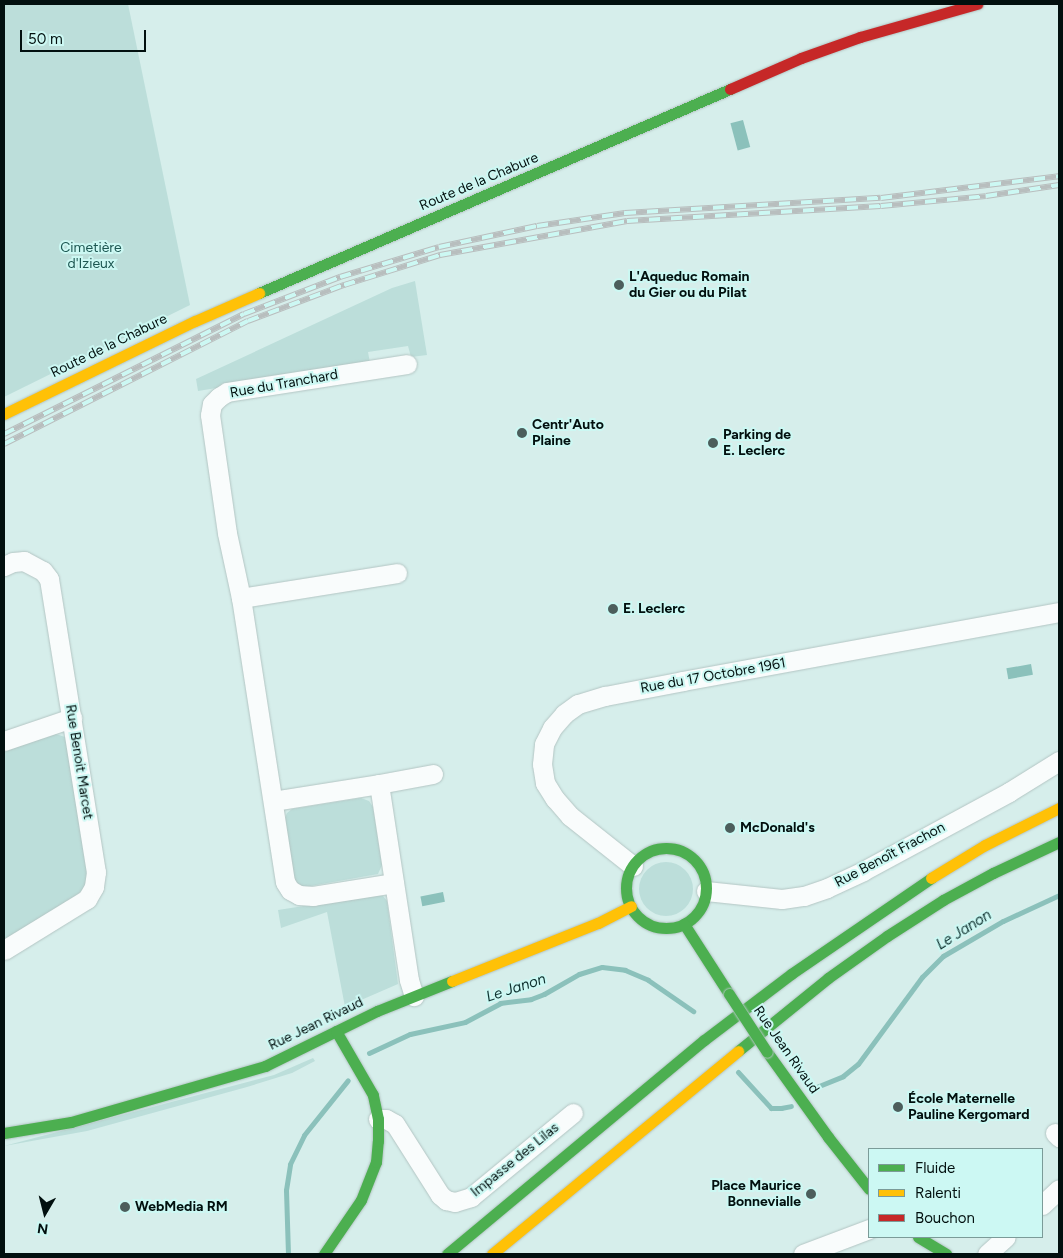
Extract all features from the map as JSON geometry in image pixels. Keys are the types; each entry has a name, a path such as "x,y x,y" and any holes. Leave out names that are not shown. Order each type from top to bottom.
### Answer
{"main road":[{"name":"Route de la Chabure","path":"4,414 194,321 801,58 860,37 977,4"},
{"path":"447,1254 704,1040 791,974 936,875 985,845 1059,808"},
{"path":"492,1254 706,1076 828,978 887,936 993,873 1059,842"},
{"path":"667,848 680,850 700,866 705,878 706,891 703,905 695,916 684,924 672,928 654,926 638,916 631,906 626,886 633,866 642,856 654,850 667,848"},
{"name":"Rue Jean Rivaud","path":"4,1133 70,1122 236,1076 291,1055 336,1031 414,996 598,923 631,906"},
{"name":"Rue Jean Rivaud","path":"684,924 767,1052 828,1137 868,1188"},
{"path":"324,1254 361,1200 376,1162 378,1119 376,1106 368,1084 336,1031"},
{"path":"920,1238 946,1254"}],"street":[{"name":"Rue du Tranchard","path":"394,883 313,896 299,895 290,890 285,882 241,598 226,523 210,415 212,404 219,396 227,392 407,364"},
{"name":"Rue Benoit Marcet","path":"4,566 13,562 29,563 43,571 49,579 96,872 94,887 87,899 4,950"},
{"path":"241,598 396,573"},
{"name":"Rue du 17 Octobre 1961","path":"633,866 570,816 555,800 546,783 542,764 544,744 552,728 564,714 578,704 605,696 683,681 1059,612"},
{"path":"4,741 72,718"},
{"name":"Rue Benoît Frachon","path":"706,891 782,899 804,896 827,888 863,871 1000,797 1059,761"},
{"path":"273,801 433,774"},
{"path":"379,784 408,980 414,996"},
{"name":"Impasse des Lilas","path":"378,1119 390,1120 395,1124 440,1195 446,1200 455,1202 471,1197 573,1113"},
{"path":"1043,1204 1059,1189"},
{"path":"804,1254 868,1229"},
{"path":"987,1254 1005,1238"}],"green space":[{"name":"Cimetière d'Izieux","path":"4,4 128,4 190,305 4,397"},
{"path":"415,281 427,355 411,357 408,346 368,352 370,363 198,391 196,379 392,288"},
{"path":"53,733 65,737 68,743 88,877 83,889 78,894 4,940 4,752"},
{"path":"361,798 369,801 373,807 382,865 378,874 305,887 297,885 294,880 284,821 287,813 292,809"},
{"path":"666,862 676,864 685,870 691,879 693,889 691,899 685,908 676,914 666,916 656,914 647,908 641,899 639,889 641,879 647,870 656,864"},
{"path":"374,895 383,896 387,901 398,984 345,1007 327,912 281,928 278,910"},
{"path":"313,1058 315,1061 292,1073 247,1087 87,1131 4,1146 274,1075"}],"shaded area":[{"path":"743,120 750,147 738,150 730,123"},
{"path":"1031,664 1033,675 1008,679 1006,668"},
{"path":"443,892 445,902 422,906 420,896"}],"waterway":[{"name":"Le Janon","path":"814,1088 843,1076 858,1064 922,977 943,956 1003,921 1059,895"},
{"name":"Le Janon","path":"369,1053 410,1034 465,1022 500,1003 531,999 544,994 579,974 602,967 625,970 648,980 693,1011"},
{"name":"Le Janon","path":"738,1072 771,1108 791,1106"},
{"name":"Le Janon","path":"288,1254 286,1190 290,1164 304,1135 348,1080"}],"railway":[{"path":"4,434 244,314 340,277 439,247 537,226 625,213 881,198 1059,176"},
{"path":"4,444 248,321 344,285 440,255 627,221 881,206 986,196 1059,185"}],"traffic: fast":[{"path":"259,293 730,89"},
{"path":"738,1051 828,978 887,936 943,900 993,873 1059,842"},
{"path":"666,848 681,851 694,860 703,873 706,888 703,903 694,916 681,925 666,928 651,925 638,916 629,903 626,888 629,873 638,860 651,851 666,848"},
{"path":"447,1254 704,1040 791,974 931,878"},
{"path":"684,924 729,994"},
{"path":"4,1133 71,1122 265,1066 377,1011 452,981"},
{"path":"729,994 767,1052"},
{"path":"324,1254 361,1200 376,1162 378,1141 378,1119 373,1095 336,1031"},
{"path":"767,1052 828,1137 868,1188"},
{"path":"920,1238 946,1254"}],"traffic: slow":[{"path":"4,414 195,321 259,293"},
{"path":"931,878 985,845 1059,808"},
{"path":"452,981 598,923 631,906"},
{"path":"492,1254 738,1051"}],"traffic: jam":[{"path":"730,89 801,58 860,37 977,4"}],"place":[{"name":"L'Aqueduc Romain du Gier ou du Pilat","path":"619,285"},
{"name":"Centr'Auto Plaine","path":"522,433"},
{"name":"Parking de E. Leclerc","path":"713,443"},
{"name":"E. Leclerc","path":"613,609"},
{"name":"McDonald's","path":"730,828"},
{"name":"École Maternelle Pauline Kergomard","path":"898,1107"},
{"name":"Place Maurice Bonnevialle","path":"811,1194"},
{"name":"WebMedia RM","path":"125,1207"}]}
